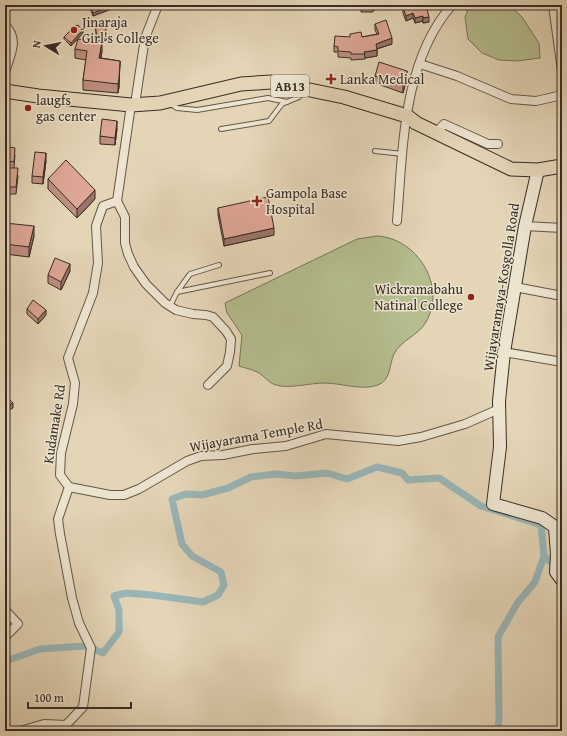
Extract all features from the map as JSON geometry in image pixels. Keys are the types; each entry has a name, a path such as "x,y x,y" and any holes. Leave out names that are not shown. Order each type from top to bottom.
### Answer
{"main road":[{"name":"AB13","path":"5,91 38,96 133,105 167,102 241,84 270,82 344,97 407,116 416,122 511,168 538,170 562,166"}],"street":[{"path":"158,5 145,38 117,201 125,217 125,243 134,267 146,284 165,303 176,310 213,317 226,331 231,340 227,366 208,385"},
{"path":"397,221 407,116 411,95 429,37 443,15 452,5"},
{"path":"553,5 560,40 562,71"},
{"path":"5,25 13,34 13,43 5,72"},
{"path":"420,64 457,76 511,99 536,101 562,96"},
{"path":"436,132 444,124 488,144 498,144"},
{"name":"Wijayaramaya-Kosgolla Road","path":"538,170 525,226 504,352 499,409 500,447 493,504 542,518 554,527 559,576"},
{"name":"Kudamake Rd","path":"69,487 60,475 61,453 75,383 68,358 93,293 98,263 96,226 104,206 117,201"},
{"path":"525,226 562,228"},
{"path":"514,287 562,296"},
{"path":"504,352 562,362"},
{"name":"Wijayarama Temple Rd","path":"69,487 110,495 124,495 139,489 187,460 201,456 224,455 253,449 286,446 326,434 398,441 421,437 465,424 499,409"},
{"path":"20,731 44,724 66,725 83,707 91,648 79,623 72,598 58,519 69,487"},
{"path":"5,610 18,624 5,637"}],"lane":[{"path":"221,129 270,121 282,104 299,97 305,88"},
{"path":"167,102 177,108 197,110 268,98 287,102"},
{"path":"375,151 403,154"},
{"path":"170,306 177,292 190,274 219,265"},
{"path":"177,292 270,273"}],"green space":[{"path":"470,5 509,5 522,17 539,43 540,58 517,61 499,60 482,53 468,39 465,17"},
{"path":"377,236 391,239 404,245 416,255 424,266 430,279 433,294 432,308 426,322 419,331 397,349 392,358 389,372 382,383 372,387 358,387 331,383 281,386 271,383 257,372 239,366 242,335 227,313 225,303 357,239"}],"building":[{"path":"90,5 115,5 93,13"},
{"path":"361,5 375,5 373,7 361,8"},
{"path":"415,5 416,7 426,5 429,17 423,18 423,16 415,18 413,13 406,16 403,8"},
{"path":"386,20 392,38 376,44 377,50 364,52 365,54 351,54 351,52 338,51 338,47 334,46 335,36 350,37 350,34 361,32 362,37 379,34 375,24"},
{"path":"105,21 107,38 97,39 95,23"},
{"path":"78,25 83,30 71,43 64,37"},
{"path":"78,39 102,42 99,58 120,61 118,84 83,80 87,51 75,49"},
{"path":"379,62 407,71 403,85 375,76"},
{"path":"102,119 117,121 115,138 100,136"},
{"path":"5,146 15,148 14,162 5,160"},
{"path":"35,152 46,153 43,177 32,176"},
{"path":"66,160 95,190 77,209 48,179"},
{"path":"5,168 18,168 16,187 5,187"},
{"path":"268,197 274,228 224,239 218,208"},
{"path":"5,223 34,226 29,247 5,244"},
{"path":"55,258 70,264 61,282 48,275"},
{"path":"33,300 46,310 38,319 27,309"},
{"path":"5,395 13,403 5,407"}],"waterway":[{"path":"5,663 9,660 40,649 86,646 103,653 119,632 119,610 114,596 126,593 203,602 218,595 224,585 221,572 192,556 182,544 172,499 186,494 202,495 228,488 251,477 276,474 295,476 327,473 347,479 377,467 402,473 408,480 439,478 481,506 541,525 544,556 558,568"},
{"path":"498,731 498,637 518,602 535,582 544,556"}],"place":[{"name":"Jinaraja Girl's College","path":"74,30"},
{"name":"Lanka Medical","path":"331,79"},
{"name":"laugfs gas center","path":"28,108"},
{"name":"Gampola Base Hospital","path":"257,201"},
{"name":"Wickramabahu Natinal College","path":"471,297"}]}
